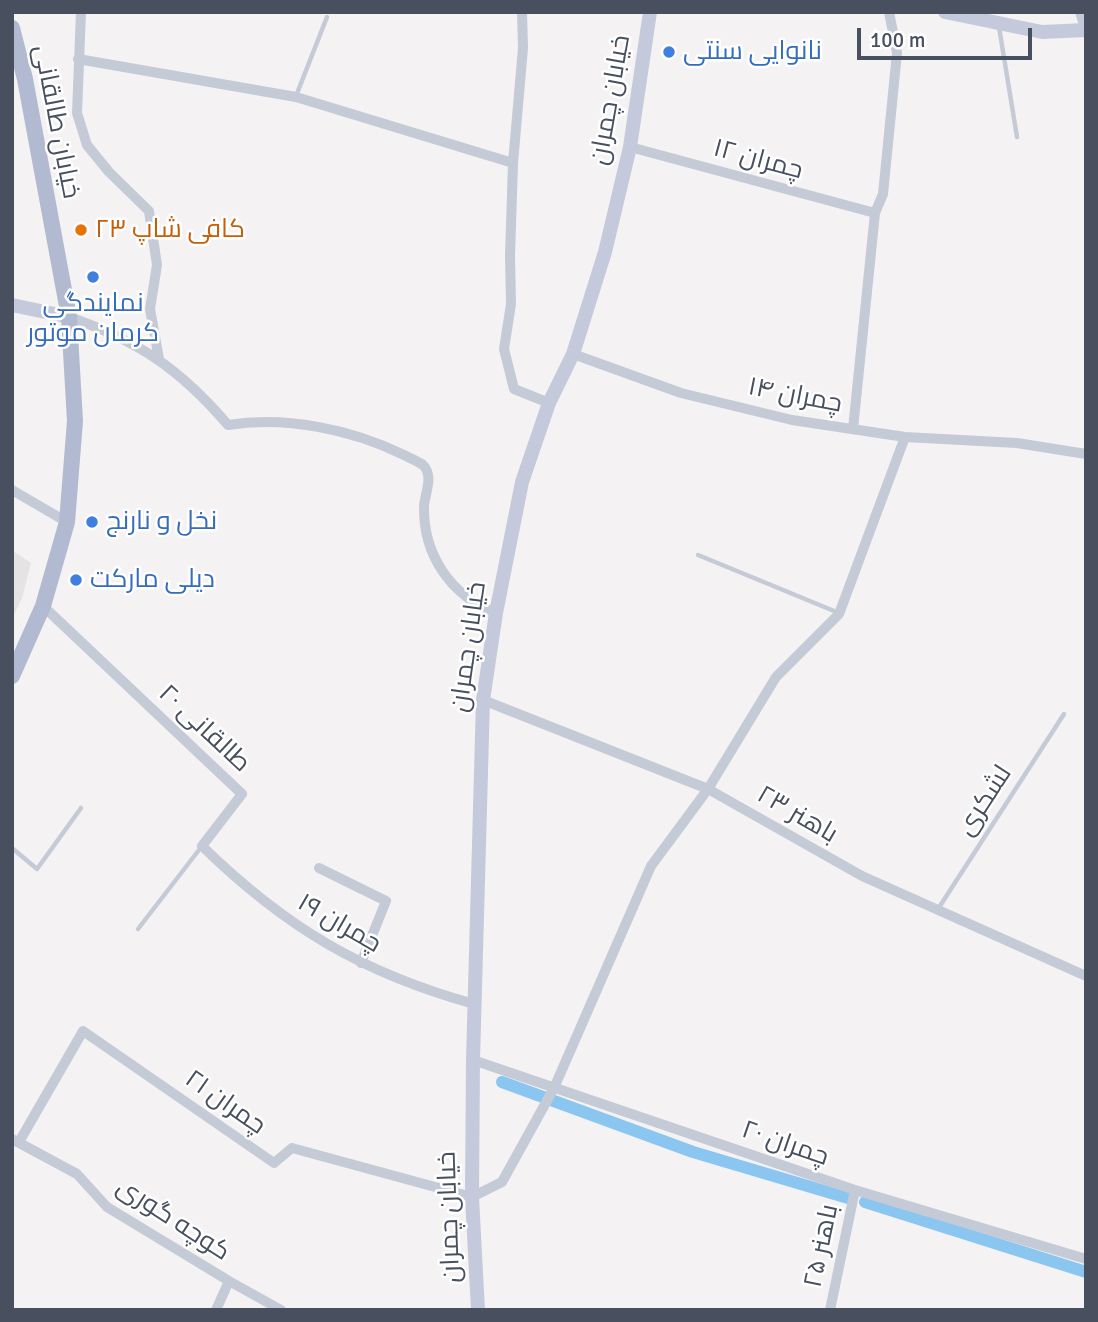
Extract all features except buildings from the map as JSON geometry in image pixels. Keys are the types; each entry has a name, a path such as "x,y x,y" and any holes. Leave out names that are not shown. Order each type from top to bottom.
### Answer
{"main road":[{"name":"خیابان چمران","path":"478,1310 472,1197 473,1060 484,700 496,614 522,482 549,402 573,354 605,252 630,147 650,12"},
{"path":"945,12 1042,32 1086,30"},
{"name":"خیابان طالقانی","path":"12,28 25,79 69,317 75,421 66,522 43,606 12,676"},
{"path":"12,305 69,317"}],"street":[{"path":"81,12 77,113 87,145 108,172 149,211 157,265 150,309 159,359"},
{"path":"522,12 523,48 513,163 511,304 504,349 514,389 549,402"},
{"path":"853,429 875,213 883,194 897,53 889,12"},
{"path":"1080,12 1086,30"},
{"path":"78,59 296,97 513,163"},
{"name":"چمران ۱۲","path":"630,147 875,213"},
{"path":"69,317 109,331 159,359 202,395 228,425 247,422 315,426 380,443 423,465 428,475 424,504 426,535 437,564 455,588 479,607 496,614"},
{"name":"چمران ۱۴","path":"573,354 681,393 792,420 905,437 1017,443 1086,454"},
{"path":"472,1197 502,1182 554,1088 651,866 708,789 776,677 839,614 905,437"},
{"path":"12,490 66,522"},
{"name":"طالقانی ۲۰","path":"43,606 242,793 202,846"},
{"name":"باهنر ۲۳","path":"484,700 708,789 862,876 1086,976"},
{"name":"چمران ۱۹","path":"202,846 230,874 292,923 361,963 398,980 474,1004"},
{"path":"319,867 386,901 361,963"},
{"name":"چمران ۲۱","path":"16,1140 83,1031 274,1163 292,1148 472,1197"},
{"name":"چمران ۲۰","path":"473,1060 855,1191 1086,1259"},
{"name":"کوچه گوری","path":"16,1140 77,1174 107,1207 229,1282 281,1310"},
{"name":"باهنر ۲۵","path":"830,1310 855,1191"},
{"path":"216,1310 229,1282"}],"lane":[{"path":"296,97 327,16"},
{"path":"999,23 1017,137"},
{"path":"698,555 839,614"},
{"name":"لشکری","path":"937,910 1064,714"},
{"path":"12,848 37,869 81,808"},
{"name":"طالقانی ۲۰","path":"138,929 202,846"}],"shaded area":[{"path":"12,545 13,551 31,563 22,598 12,619"}],"waterway":[{"path":"502,1082 693,1152 848,1198"},
{"path":"865,1202 1086,1272"}],"place":[{"name":"نانوایی سنتی","path":"669,52"},
{"name":"کافی شاپ ۲۳","path":"81,230"},
{"name":"نمایندگی کرمان موتور","path":"93,277"},
{"name":"نخل و نارنج","path":"92,522"},
{"name":"دیلی مارکت","path":"76,580"}]}
